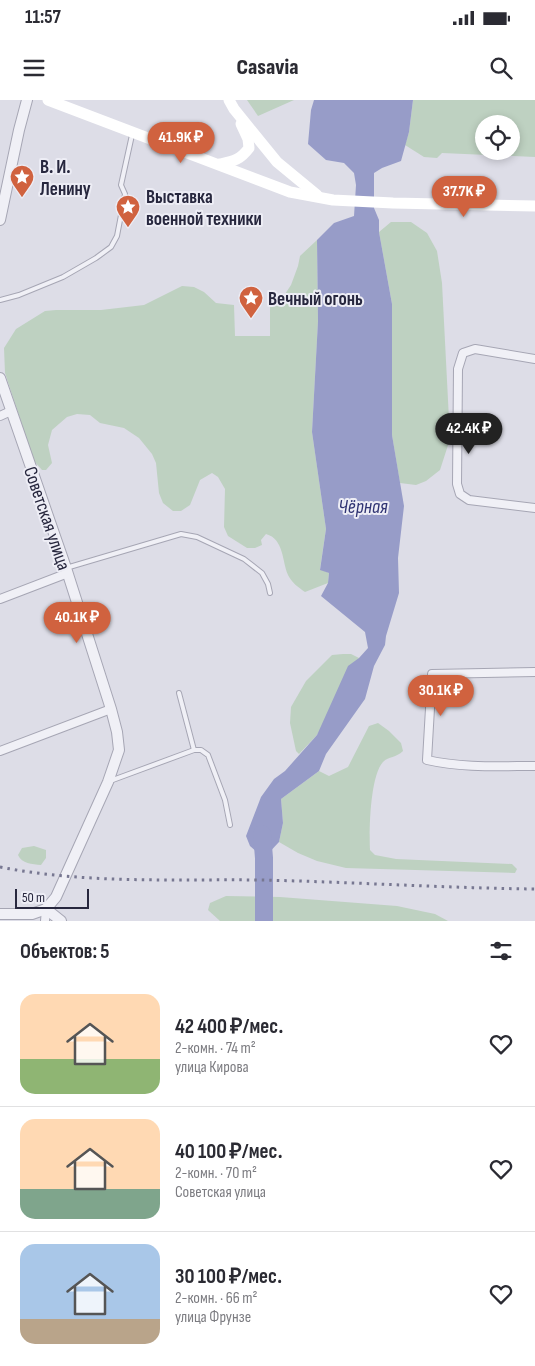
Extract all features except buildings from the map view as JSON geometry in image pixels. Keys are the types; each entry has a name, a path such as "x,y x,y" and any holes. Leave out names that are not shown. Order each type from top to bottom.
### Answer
{"main road":[{"path":"48,100 290,192 333,200 535,206"},
{"path":"220,164 237,160 249,148 248,139 232,104"},
{"path":"232,104 277,162 318,196"}],"street":[{"path":"0,220 27,100"},
{"path":"535,359 476,350 463,353 458,369 457,484 460,494 469,500 535,508"},
{"name":"Советская улица","path":"0,378 67,571 111,709 119,750 108,782 56,897 46,909"},
{"path":"0,416 11,411"},
{"path":"0,599 67,571"},
{"path":"535,672 432,674 427,760 496,766 535,766"},
{"path":"0,751 111,709"},
{"path":"0,914 32,914 46,909"},
{"path":"45,921 46,909"},
{"path":"46,909 61,921"}],"lane":[{"path":"0,300 19,295 63,277 111,247 119,227 125,194 121,185 133,132"},
{"path":"67,571 181,534 197,537 244,559 262,573 270,593"},
{"path":"179,693 194,750"},
{"path":"108,782 194,750 201,750 208,755 224,800 230,825"}],"green space":[{"path":"247,100 294,100 258,116"},
{"path":"413,100 535,100 535,157 520,156 520,115 475,115 475,154 442,153 437,158 424,157 405,145 409,132"},
{"path":"391,222 411,222 427,233 437,251 442,283 450,439 440,470 426,481 416,485 400,483 392,435 392,304 379,232"},
{"path":"317,240 318,321 312,432 326,529 320,569 329,573 328,583 305,592 298,587 288,575 279,545 272,537 266,534 261,540 262,545 255,548 247,548 228,536 224,527 225,489 218,477 212,473 200,480 190,505 181,511 173,511 163,503 159,493 156,463 152,454 139,438 124,428 100,423 90,415 77,414 67,417 52,430 48,445 52,463 46,470 42,470 34,461 5,373 4,348 16,329 45,311 101,310 144,305 182,286 194,287 204,292 216,303 234,305 235,336 270,336 270,304 283,297 291,285 300,256"},
{"path":"351,654 359,658 317,735 299,754 296,751 290,723 291,707 306,681 332,655"},
{"path":"378,723 401,743 403,751 383,762 375,779 371,804 370,850 375,855 396,859 512,864 517,869 515,873 346,868 317,861 279,842 283,823 281,799 319,771 329,776 348,767 369,726"},
{"path":"34,846 46,850 46,858 41,865 25,862 18,855 22,848"},
{"path":"226,896 280,897 397,906 435,914 448,921 220,921 208,910 210,903"}],"water":[{"name":"Чёрная","path":"314,100 413,100 409,132 401,161 374,173 374,208 379,220 379,232 392,304 392,435 404,506 398,558 399,593 385,645 374,666 365,699 326,754 319,771 281,799 283,823 279,842 264,858 250,846 246,836 261,797 274,779 285,771 317,735 348,666 368,648 365,632 321,596 328,583 329,573 320,570 326,529 312,432 318,321 317,240 334,223 354,216 356,185 354,173 344,163 326,160 308,144 311,110"}],"waterway":[{"name":"Чёрная","path":"262,834 264,921"}],"railway":[{"path":"0,867 65,876 130,880 261,880 535,889"}],"place":[{"name":"В. И. Ленину","path":"22,198"},
{"name":"Выставка военной техники","path":"128,228"},
{"name":"Вечный огонь","path":"251,319"}]}
